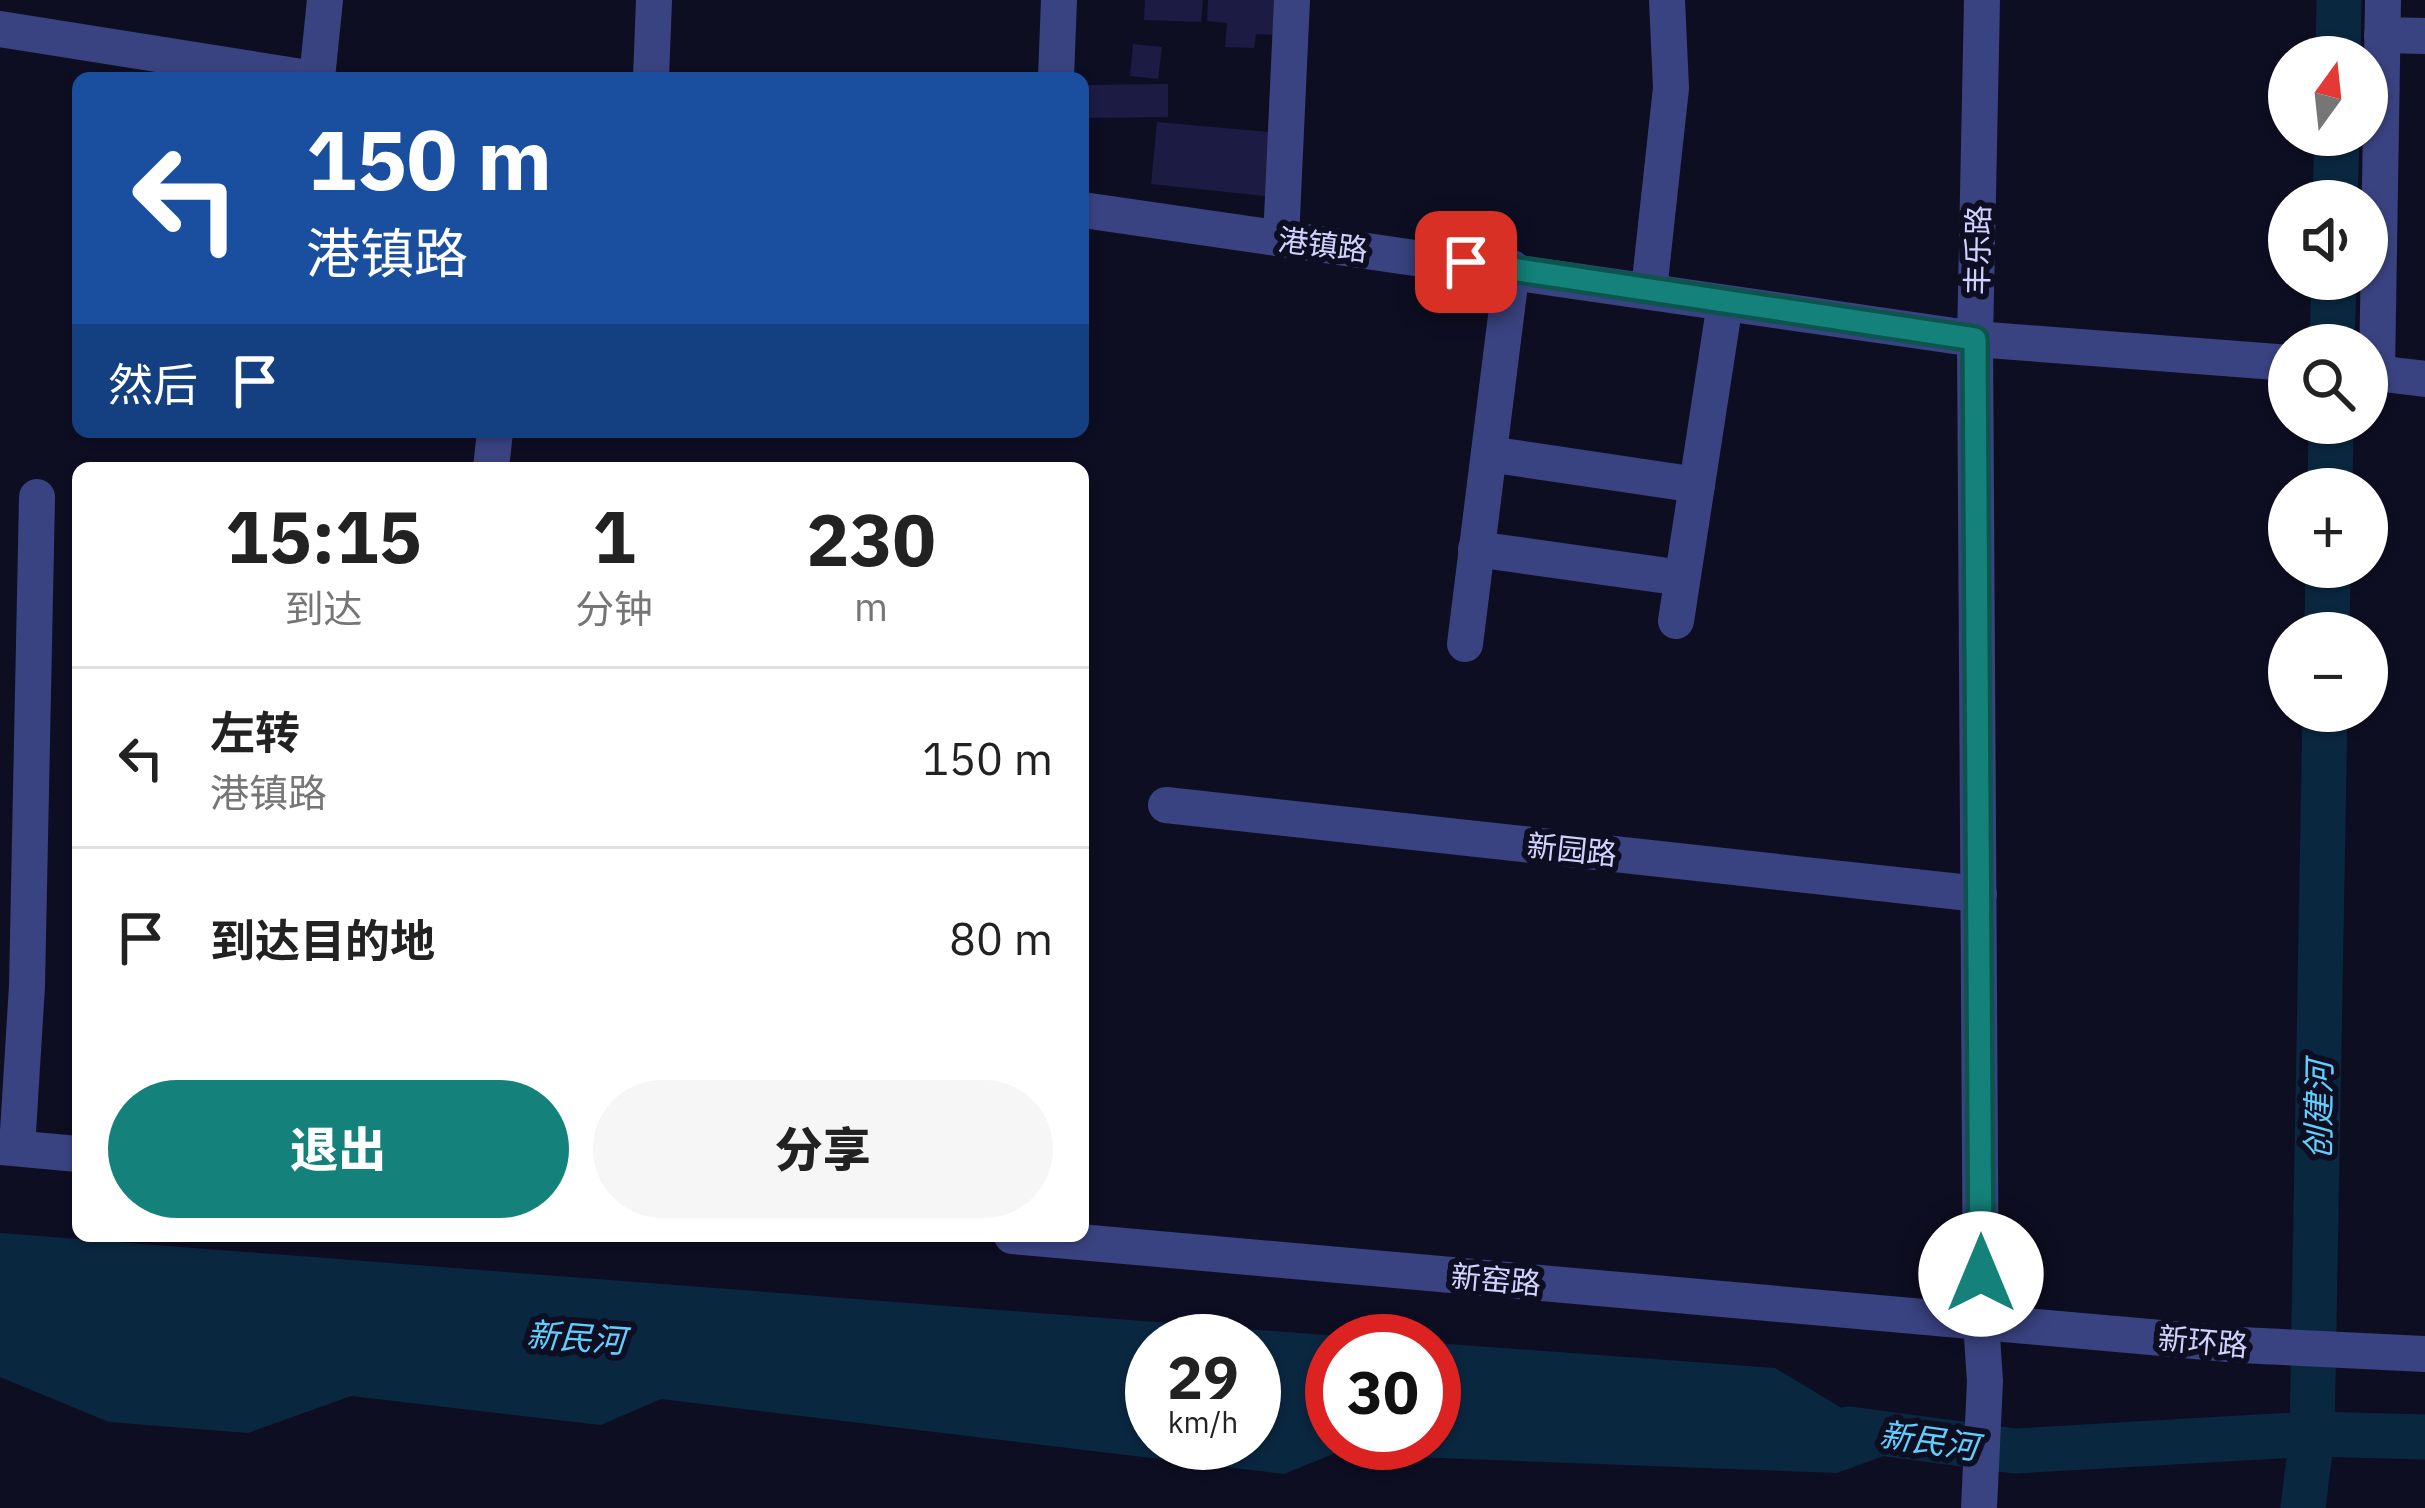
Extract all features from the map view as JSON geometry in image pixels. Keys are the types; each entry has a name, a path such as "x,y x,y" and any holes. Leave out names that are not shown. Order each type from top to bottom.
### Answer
{"street":[{"path":"314,72 325,0"},
{"path":"651,72 654,0"},
{"path":"1056,72 1059,0"},
{"path":"1281,239 1292,0"},
{"path":"1648,290 1671,88 1667,0"},
{"name":"丰乐路","path":"1979,1501 1985,1381 1975,339 1982,0"},
{"path":"2373,324 2382,17 2425,36"},
{"path":"16,20 282,72"},
{"name":"港镇路","path":"1089,211 1512,268 1975,339 2268,362"},
{"path":"1465,644 1512,268"},
{"path":"1676,621 1725,303"},
{"path":"2388,374 2425,379"},
{"path":"1489,454 1697,484"},
{"path":"37,497 27,986 8,1148 72,1153"},
{"path":"1476,549 1682,578"},
{"name":"新园路","path":"1166,805 1978,894"},
{"name":"新窑路","path":"1082,1242 1981,1322"},
{"name":"新环路","path":"1981,1322 2240,1345 2411,1353"}],"water":[{"path":"0,1233 1125,1320 1125,1455 661,1399 601,1425 351,1396 248,1433 109,1422 0,1377"},
{"path":"1281,1332 1305,1334 1305,1465 1284,1474 1251,1470 1281,1470"},
{"path":"1461,1345 1775,1368 1855,1416 1909,1425 1906,1448 1837,1473 1461,1459"}],"building":[{"path":"1145,0 1203,0 1201,22 1144,20"},
{"path":"1208,0 1278,0 1275,35 1256,34 1254,48 1225,47 1227,23 1207,21"},
{"path":"1133,44 1162,47 1158,79 1130,76"},
{"path":"1168,84 1168,117 1089,118 1089,85"},
{"path":"1157,122 1280,133 1274,197 1151,184"}],"waterway":[{"name":"创建河","path":"2338,36 2339,0"},
{"name":"创建河","path":"2336,156 2336,180"},
{"name":"创建河","path":"2333,300 2333,324"},
{"name":"创建河","path":"2330,468 2331,444"},
{"name":"创建河","path":"2327,612 2328,588"},
{"name":"创建河","path":"2303,1508 2312,1434 2325,732"},
{"name":"新民河","path":"1849,1429 2015,1451 2312,1434 2425,1437"}],"route":[{"path":"1466,262 1975,339 1981,1274"}]}
